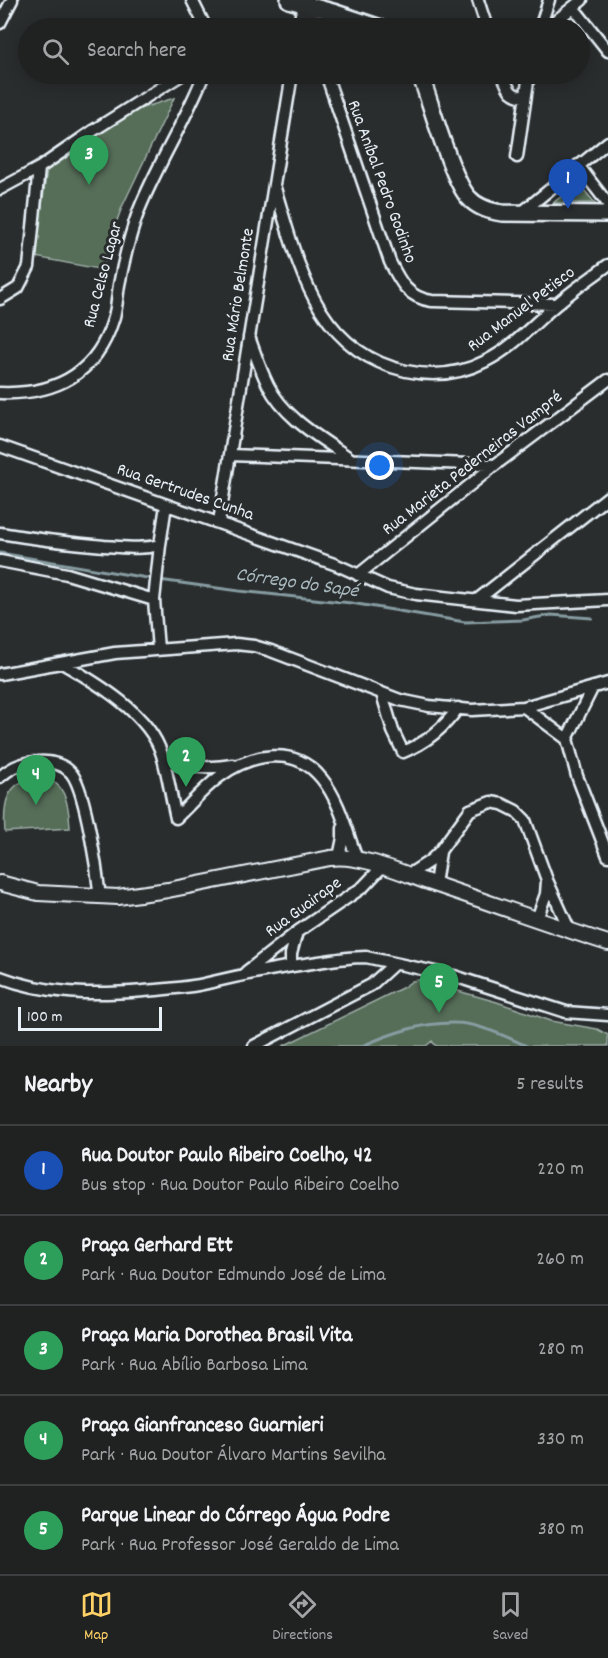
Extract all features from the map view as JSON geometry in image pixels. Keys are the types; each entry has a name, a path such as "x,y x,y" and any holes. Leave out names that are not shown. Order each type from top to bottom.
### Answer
{"main road":[{"path":"289,0 309,2 353,18"},
{"path":"424,84 463,191 476,204 488,210 521,213 608,214"}],"street":[{"path":"0,23 12,0"},
{"path":"192,0 201,18"},
{"path":"478,0 484,18"},
{"path":"543,18 549,0"},
{"path":"300,18 309,2"},
{"path":"309,2 311,18"},
{"path":"559,18 577,3 587,18"},
{"path":"590,23 608,51"},
{"path":"0,189 39,168 167,84"},
{"name":"Rua Celso Lagar","path":"0,393 30,393 59,384 87,365 103,342 113,320 129,239 139,210 199,84"},
{"name":"Rua Mário Belmonte","path":"219,522 290,84"},
{"name":"Rua Aníbal Pedro Godinho","path":"329,84 390,262 404,288 412,295 432,301 557,304"},
{"path":"507,84 515,96 525,97"},
{"path":"517,157 527,84"},
{"path":"521,213 608,142"},
{"path":"578,165 608,204"},
{"path":"0,299 18,288 29,267 39,168"},
{"name":"Rua Manuel Petisco","path":"274,185 299,265 317,306 340,335 359,350 387,365 404,370 427,374 452,373 473,368 489,360 608,265"},
{"path":"249,336 268,386 284,409 299,423 351,460"},
{"name":"Rua Marieta Pederneiras Vampré","path":"358,575 495,465 608,380"},
{"name":"Rua Gertrudes Cunha","path":"0,446 337,565 388,588 416,594 516,605 608,600"},
{"path":"231,455 495,465"},
{"path":"477,600 608,496"},
{"path":"158,648 154,596 166,505"},
{"path":"0,533 55,542 132,549 160,545"},
{"path":"0,561 67,574 154,596"},
{"path":"0,674 115,653 236,644 254,646 335,674 400,700 458,708 524,707 608,683"},
{"path":"62,663 107,692 148,727 163,759 176,818 218,777 239,765"},
{"path":"593,687 567,739 577,776 608,856"},
{"path":"382,694 393,731 403,752 418,746 437,732 458,708"},
{"path":"524,707 567,739"},
{"path":"163,759 178,765 205,768 239,765 269,756 285,757 306,765 322,779 330,790 357,859"},
{"path":"0,777 9,769 19,765 38,762 56,764 72,774 79,790 89,832 100,897"},
{"path":"408,875 430,861 440,851 470,810 490,802 502,804 520,814 525,820 547,880 570,931"},
{"path":"339,857 344,838 343,822"},
{"path":"435,884 440,851"},
{"path":"0,883 38,893 118,897 158,892 339,857 357,859 570,931 605,940"},
{"name":"Rua Guairape","path":"244,974 297,932 363,887 382,867"},
{"path":"537,919 546,894 547,880"},
{"path":"291,966 291,954 297,932"},
{"path":"0,977 23,986 87,994 164,989 291,966 366,957 454,976 566,1012 608,1016"},
{"path":"254,1046 371,985 394,964"}],"green space":[{"path":"174,98 122,207 112,234 104,270 35,257 47,169 130,112"},
{"path":"578,183 595,203 553,203"},
{"path":"36,777 46,778 53,782 64,794 70,828 5,832 8,797 18,784"},
{"path":"419,980 497,1002 551,1021 597,1029 608,1035 608,1046 436,1046 432,1041 426,1046 283,1046 412,981"}],"waterway":[{"name":"Córrego do Sapé","path":"0,553 153,579"},
{"name":"Córrego do Sapé","path":"159,580 351,603 465,622 523,620 551,615 592,618"},
{"path":"362,1046 408,1029 444,1023 483,1028 527,1046"}],"place":[{"name":"Praça Maria Dorothea Brasil Vita","path":"89,185"},
{"name":"Rua Doutor Paulo Ribeiro Coelho, 42","path":"568,209"},
{"name":"Praça Gerhard Ett","path":"186,787"},
{"name":"Praça Gianfranceso Guarnieri","path":"36,805"},
{"name":"Parque Linear do Córrego Água Podre","path":"439,1013"}]}
